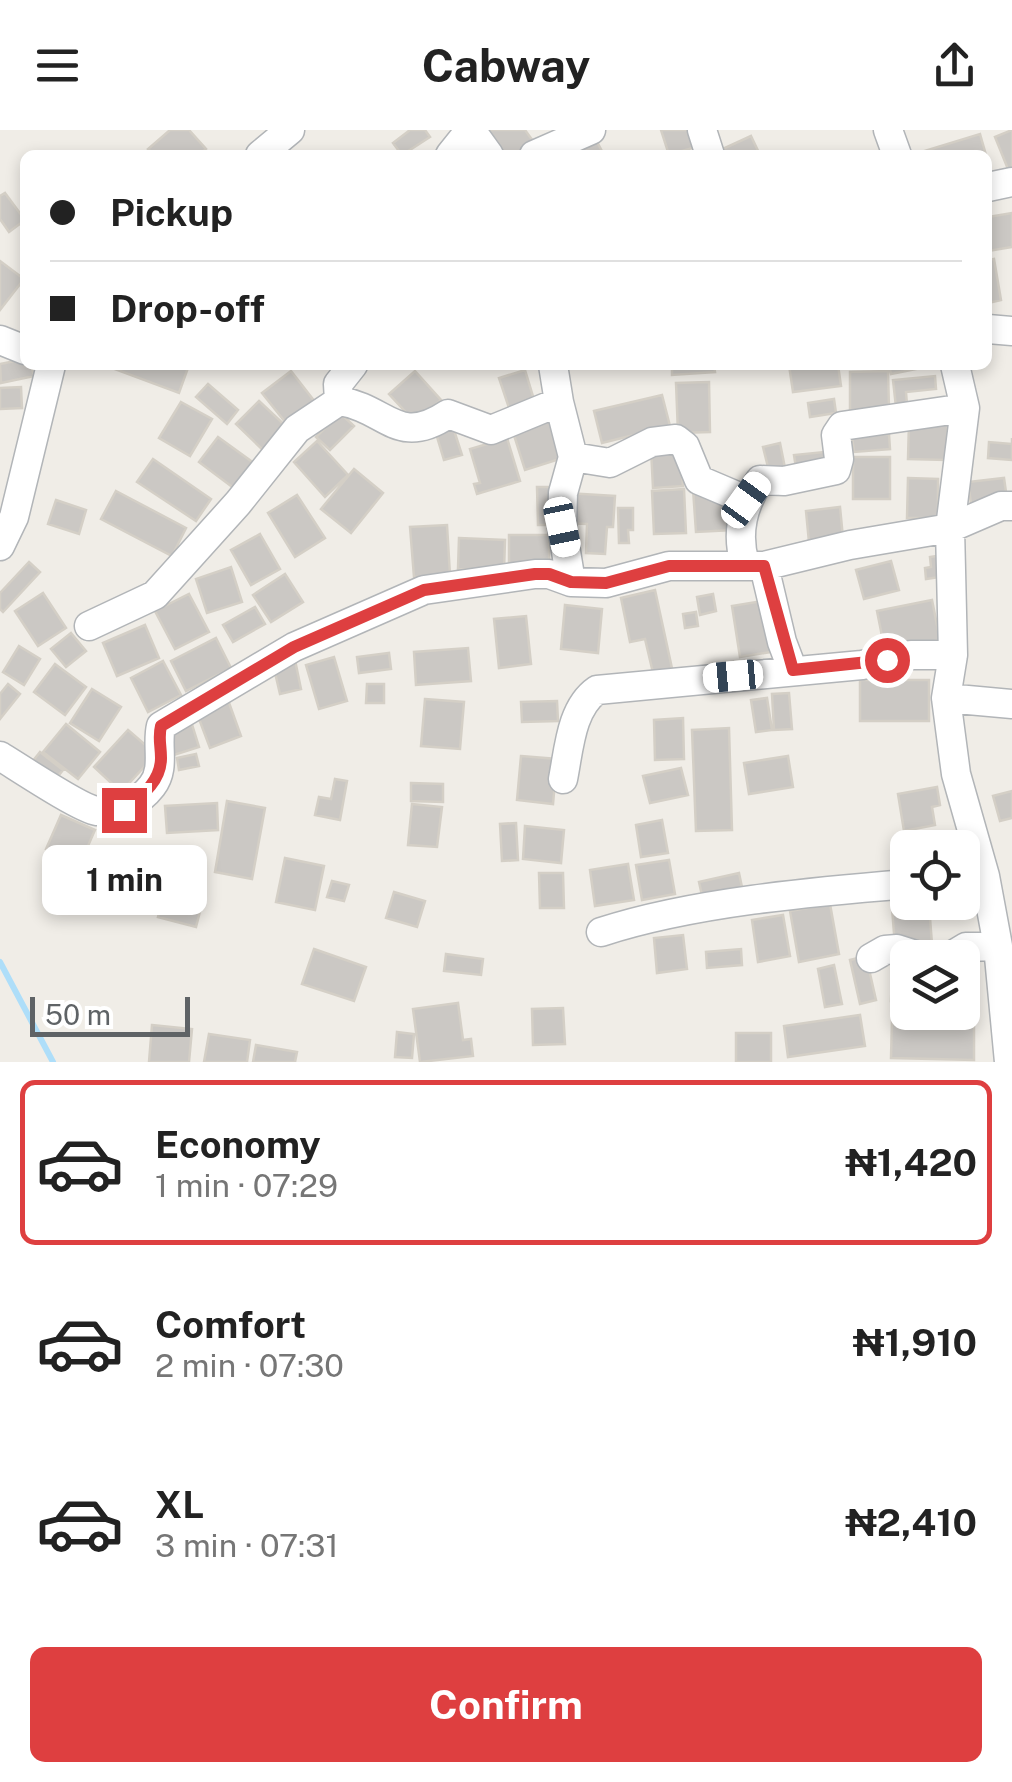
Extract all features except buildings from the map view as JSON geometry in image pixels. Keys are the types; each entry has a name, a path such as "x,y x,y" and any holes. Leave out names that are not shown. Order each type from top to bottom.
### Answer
{"street":[{"path":"454,150 471,130"},
{"path":"545,150 591,130"},
{"path":"0,546 14,517 50,370"},
{"path":"339,402 338,384 349,370"},
{"path":"554,370 558,402 574,457 563,493 562,527 571,582"},
{"path":"956,370 965,408 950,528 954,655 946,698 966,830"},
{"path":"89,626 155,594 238,503 296,430 339,402 360,404 397,428 432,424 448,414 491,430 558,402"},
{"path":"793,670 755,565 740,544 746,500 760,480 784,481 836,470 840,459 836,435 842,426 965,408"},
{"path":"574,457 610,463 652,442 676,439 685,446 699,480 746,500"},
{"path":"0,756 94,812 124,810 152,786 162,761 158,739 161,726 294,647 424,590 535,574 549,574 571,582 606,583 669,566 755,565 950,528 1001,506 1012,506"},
{"path":"562,779 578,714 587,697 597,690 862,665 912,655 954,655"},
{"path":"946,698 1012,704"},
{"path":"601,932 641,919 890,886"},
{"path":"980,895 998,946 1009,1062"},
{"path":"872,958 886,950 950,956 966,946 998,946"}],"waterway":[{"path":"0,962 53,1062"}],"route":[{"path":"124,810 152,786 162,761 158,739 161,726 294,647 424,590 535,574 549,574 571,582 606,583 669,566 764,566 782,642 793,670 887,660"}]}
